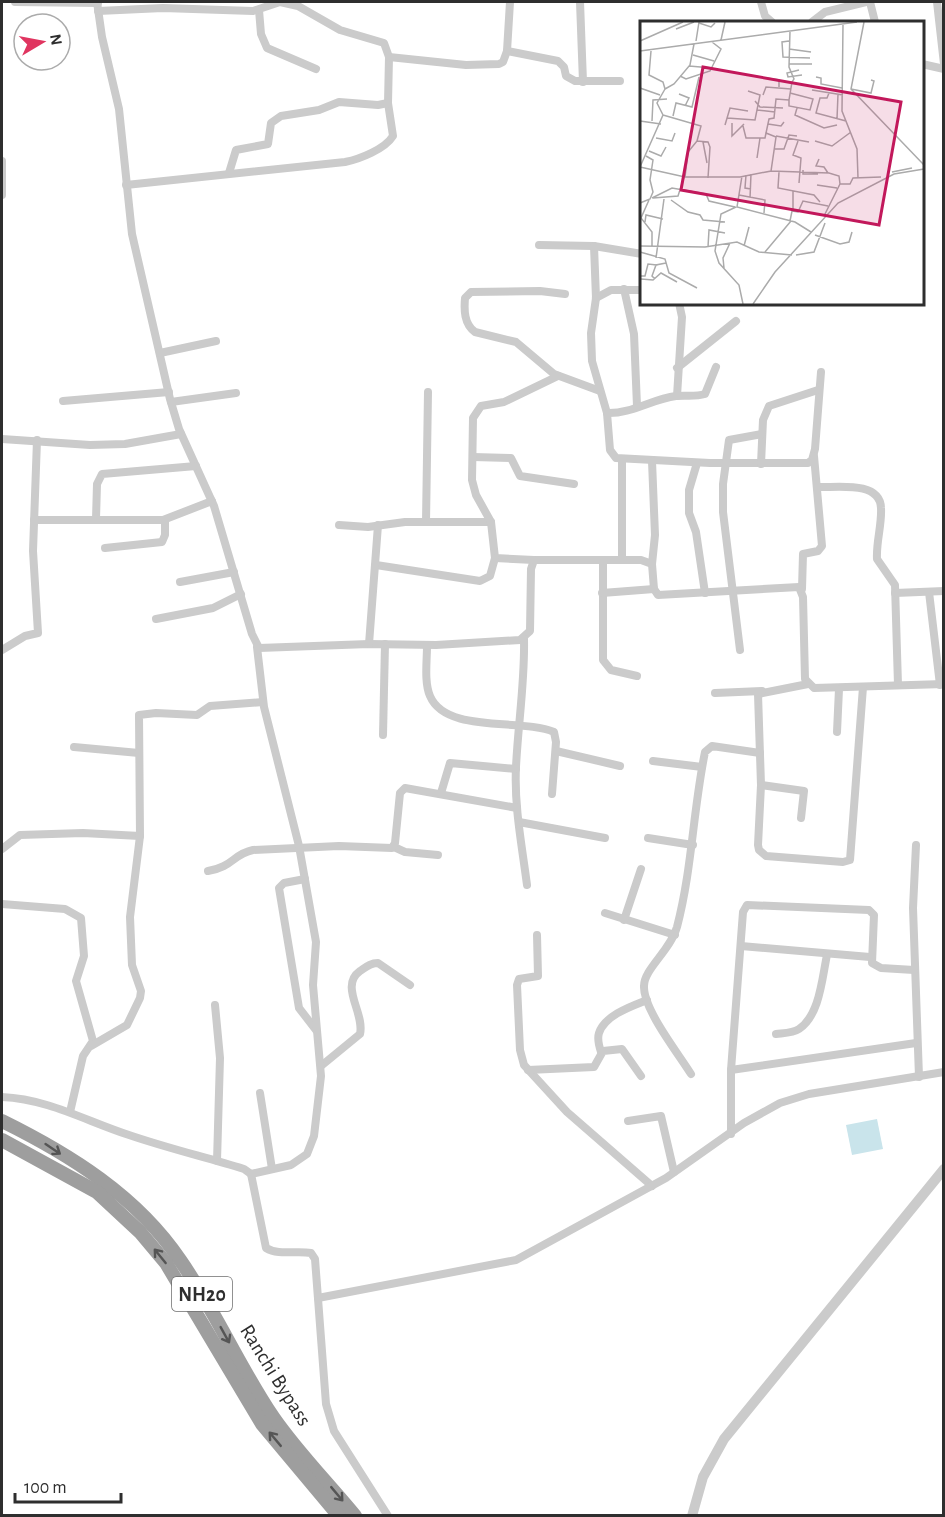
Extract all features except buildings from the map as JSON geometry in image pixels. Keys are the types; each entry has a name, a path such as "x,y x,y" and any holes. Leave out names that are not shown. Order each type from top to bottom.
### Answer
{"highway":[{"name":"Ranchi Bypass","path":"2,1121 35,1138 113,1186 149,1222 179,1258 274,1418 355,1515"},
{"name":"Ranchi Bypass","path":"2,1140 97,1192 140,1232 166,1263 262,1424 339,1515"}],"street":[{"path":"15,2 259,10 274,2 298,6 340,30 384,43 389,57 388,103 393,133 391,139 359,158 345,162 126,185"},
{"path":"389,57 493,65 504,62 507,51 510,2"},
{"path":"580,2 583,82"},
{"path":"761,2 765,16 771,21"},
{"path":"813,21 825,12 868,2 875,21"},
{"path":"924,64 944,66 937,2"},
{"path":"2,1097 35,1101 136,1138 217,1161 251,1174 299,1162 311,1146 319,1102 321,1066 316,1030 314,986 316,942 299,846 282,786 263,702 257,647 212,501 181,434 171,402 132,234 119,109 98,5"},
{"path":"259,10 261,34 267,48 316,69"},
{"path":"507,51 558,61 570,79 583,82 620,81"},
{"path":"229,173 236,150 268,144 271,123 281,116 319,110 339,102 378,105 388,103"},
{"path":"2,161 2,195"},
{"path":"538,245 594,246 640,254"},
{"path":"594,246 596,298 591,352 607,413 611,454 622,460 726,464 803,464 812,460 814,456"},
{"path":"596,298 611,290 640,290"},
{"path":"624,290 634,334 637,406"},
{"path":"565,294 540,291 471,292 465,298 465,314 471,329 516,342 558,376 600,391"},
{"path":"677,396 682,317 680,304"},
{"path":"677,368 736,321"},
{"path":"160,353 216,341"},
{"path":"607,413 625,412 637,406 677,396 705,394 716,367"},
{"path":"808,684 804,660 803,554 818,551 822,546 814,456 821,372"},
{"path":"376,565 480,580 490,576 495,558 491,522 473,487 473,418 476,409 512,399 558,376"},
{"path":"761,464 763,420 769,406 818,390"},
{"path":"63,401 169,392"},
{"path":"426,522 428,392"},
{"path":"171,402 236,393"},
{"path":"2,439 37,440 70,446 116,445 181,434"},
{"path":"740,650 730,592 722,501 729,440 762,434"},
{"path":"2,650 25,636 38,633 33,551 37,440"},
{"path":"473,458 511,458 520,476 574,484"},
{"path":"622,460 622,560"},
{"path":"652,461 655,529 652,564 655,592 664,595 730,592 793,585 802,589"},
{"path":"697,463 689,490 688,513 696,532 705,593"},
{"path":"96,519 97,484 102,474 196,466"},
{"path":"817,488 859,488 869,491 879,499 881,510 877,560 893,580 898,685"},
{"path":"34,520 165,519 212,501"},
{"path":"105,548 162,542 165,535 165,519"},
{"path":"339,525 491,522"},
{"path":"369,644 378,525"},
{"path":"495,558 641,560 652,564"},
{"path":"527,885 517,808 516,769 524,639 530,631 531,569 534,560"},
{"path":"603,561 603,660 611,670 637,676"},
{"path":"180,582 234,572"},
{"path":"602,593 654,589"},
{"path":"895,593 944,591"},
{"path":"715,693 791,689 808,684 820,689 838,689 942,684 929,592"},
{"path":"156,619 213,608 241,594"},
{"path":"257,647 265,650 369,644 428,646 524,639"},
{"path":"383,735 385,644"},
{"path":"428,646 427,687 440,711 456,717 554,732 556,751 552,794"},
{"path":"762,691 757,699 761,785 758,845 762,854 848,862 863,687"},
{"path":"837,732 838,689"},
{"path":"91,1046 127,1024 140,998 141,991 132,964 130,917 140,837 138,719 142,714 197,715 210,706 263,702"},
{"path":"74,747 139,753"},
{"path":"691,1074 647,1000 644,986 648,972 669,947 675,935 688,884 705,752 709,747 760,753"},
{"path":"556,751 620,766"},
{"path":"654,761 702,767"},
{"path":"441,793 450,763 516,769"},
{"path":"761,785 804,791 801,818"},
{"path":"394,847 402,790 412,787 517,808"},
{"path":"519,822 605,838"},
{"path":"2,849 20,835 83,834 140,837"},
{"path":"648,838 693,845"},
{"path":"916,845 914,970 919,1077"},
{"path":"208,871 228,866 242,852 299,846 394,847 412,853 438,855"},
{"path":"624,920 641,869"},
{"path":"305,879 284,883 279,888 299,1008 316,1030"},
{"path":"2,904 65,909 81,918 84,956 76,981 93,1041 83,1056 70,1112"},
{"path":"731,1134 731,1070 743,912 747,905 869,910 874,915 870,957 875,967 914,970"},
{"path":"605,914 675,935"},
{"path":"537,935 538,976 519,979 517,985 521,1058 528,1070 567,1112 652,1186"},
{"path":"741,946 870,957"},
{"path":"776,1034 799,1029 811,1014 817,1002 827,955"},
{"path":"321,1066 360,1034 361,1022 351,983 356,974 369,964 378,963 410,985"},
{"path":"528,1070 594,1067 601,1052 598,1038 602,1028 622,1010 647,1000"},
{"path":"215,1005 220,1058 217,1161"},
{"path":"731,1070 916,1043"},
{"path":"601,1052 618,1048 625,1050 640,1076"},
{"path":"318,1298 516,1260 652,1186 764,1111 796,1096 944,1072"},
{"path":"260,1093 272,1169"},
{"path":"628,1121 661,1116 674,1172"},
{"path":"692,1515 703,1477 724,1438 944,1169"},
{"path":"251,1174 266,1248 272,1252 311,1254 316,1267 330,1418 334,1431 388,1515"}],"water":[{"path":"877,1119 883,1149 852,1155 846,1125"}]}
